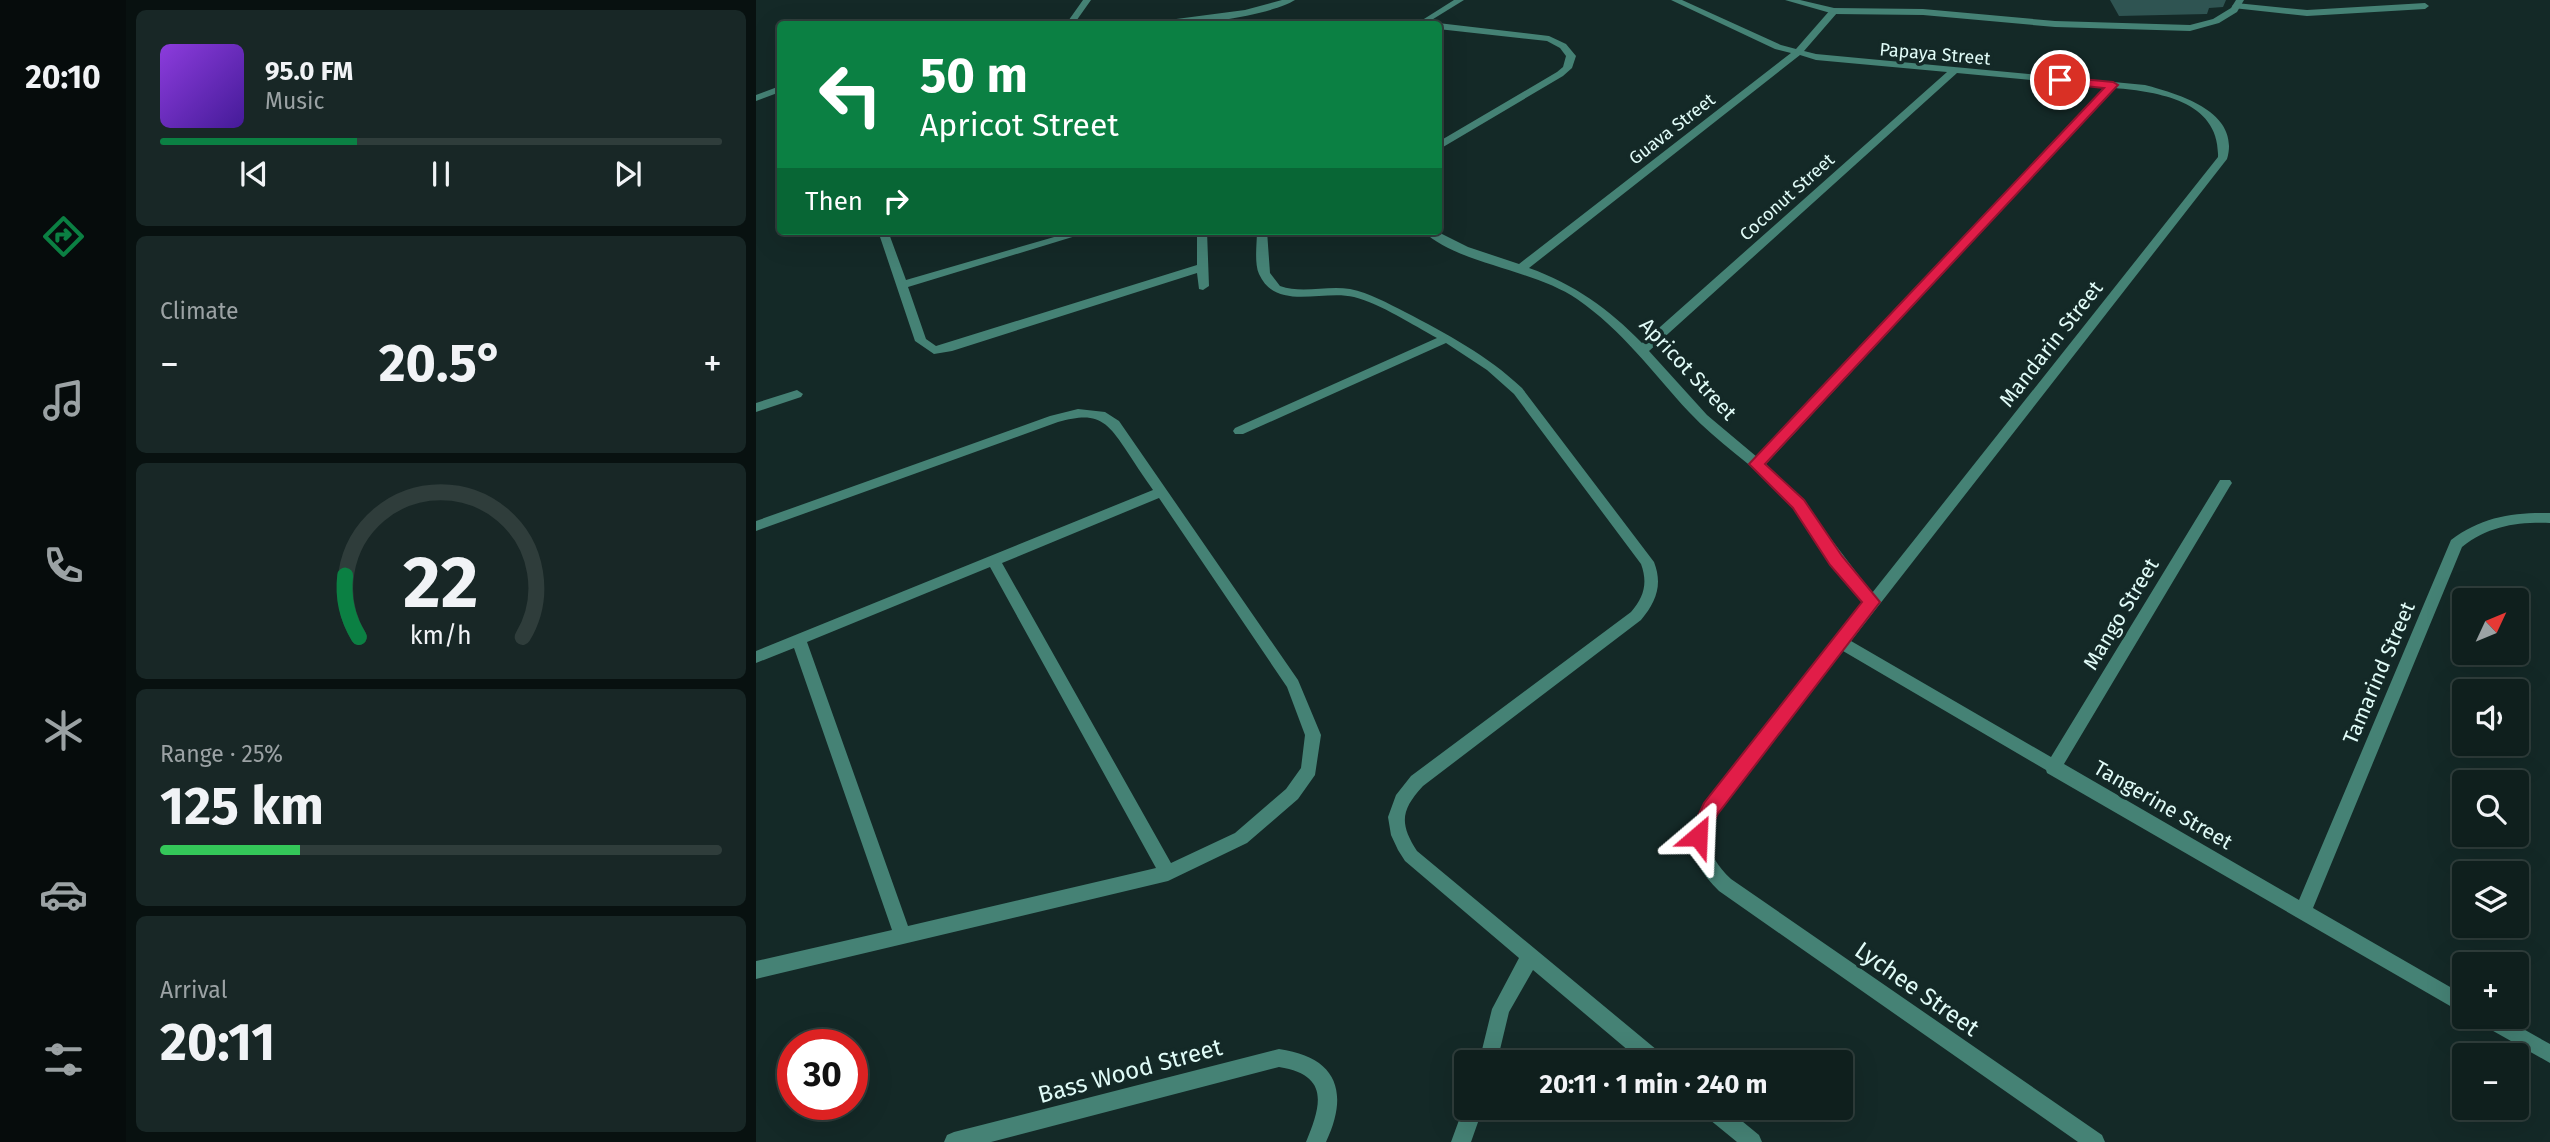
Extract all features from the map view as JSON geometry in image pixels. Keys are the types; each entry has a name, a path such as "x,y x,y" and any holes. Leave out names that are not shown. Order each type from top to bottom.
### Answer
{"street":[{"path":"1072,21 1087,0"},
{"path":"1184,21 1247,13 1291,0"},
{"path":"1425,21 1460,0"},
{"name":"Papaya Street","path":"1675,0 1797,53 1953,72 2113,85 2168,93 2199,107"},
{"path":"1789,0 1834,11 1923,12 2055,24 2190,28 2216,21 2238,3 2307,13 2425,6"},
{"name":"Guava Street","path":"1523,267 1797,53 1834,11"},
{"path":"1442,26 1549,39 1563,46 1571,56 1567,68 1560,74 1442,145"},
{"name":"Coconut Street","path":"1643,349 1953,72"},
{"path":"1756,464 2113,85"},
{"path":"756,98 777,90"},
{"name":"Mandarin Street","path":"1871,602 2223,157 2222,133 2211,117 2199,107"},
{"path":"884,235 921,341 928,348 941,350 1203,267"},
{"path":"901,285 1073,235"},
{"path":"1202,235 1203,286"},
{"path":"1262,235 1264,273 1276,289 1300,295 1335,291 1366,297 1448,338 1484,360 1518,391 1647,562 1653,575 1653,591 1636,617 1417,781 1402,797 1396,811 1396,827 1411,856 1642,1050"},
{"name":"Apricot Street","path":"1437,235 1467,249 1523,267 1578,294 1643,349 1704,421 1756,464 1798,504 1836,561 1871,602"},
{"path":"1239,431 1448,338"},
{"path":"756,408 797,394"},
{"path":"756,526 1054,419 1087,412 1106,416 1115,424 1293,684 1313,734 1309,770 1292,794 1241,838 1168,873 756,970"},
{"name":"Mango Street","path":"2053,768 2225,483"},
{"path":"756,657 1161,492"},
{"name":"Tamarind Street","path":"2302,912 2456,544 2468,534 2509,518 2550,518"},
{"path":"994,561 1168,873"},
{"path":"1840,642 1871,602"},
{"path":"799,640 903,936"},
{"name":"Tangerine Street","path":"1840,642 2452,998"},
{"name":"Lychee Street","path":"1840,642 1702,824 1698,836 1700,849 1713,873 2095,1142"},
{"path":"1491,1050 1501,1009 1530,957"},
{"path":"2506,1029 2550,1054"},
{"name":"Bass Wood Street","path":"954,1142 993,1137 1266,1059 1296,1058 1317,1070 1328,1094 1329,1107 1317,1142"},
{"path":"1461,1142 1469,1120"},
{"path":"1725,1120 1752,1142"}],"route":[{"path":"1698,836 1710,809 1871,602 1836,561 1798,504 1756,464 2113,85 2060,80"}]}
